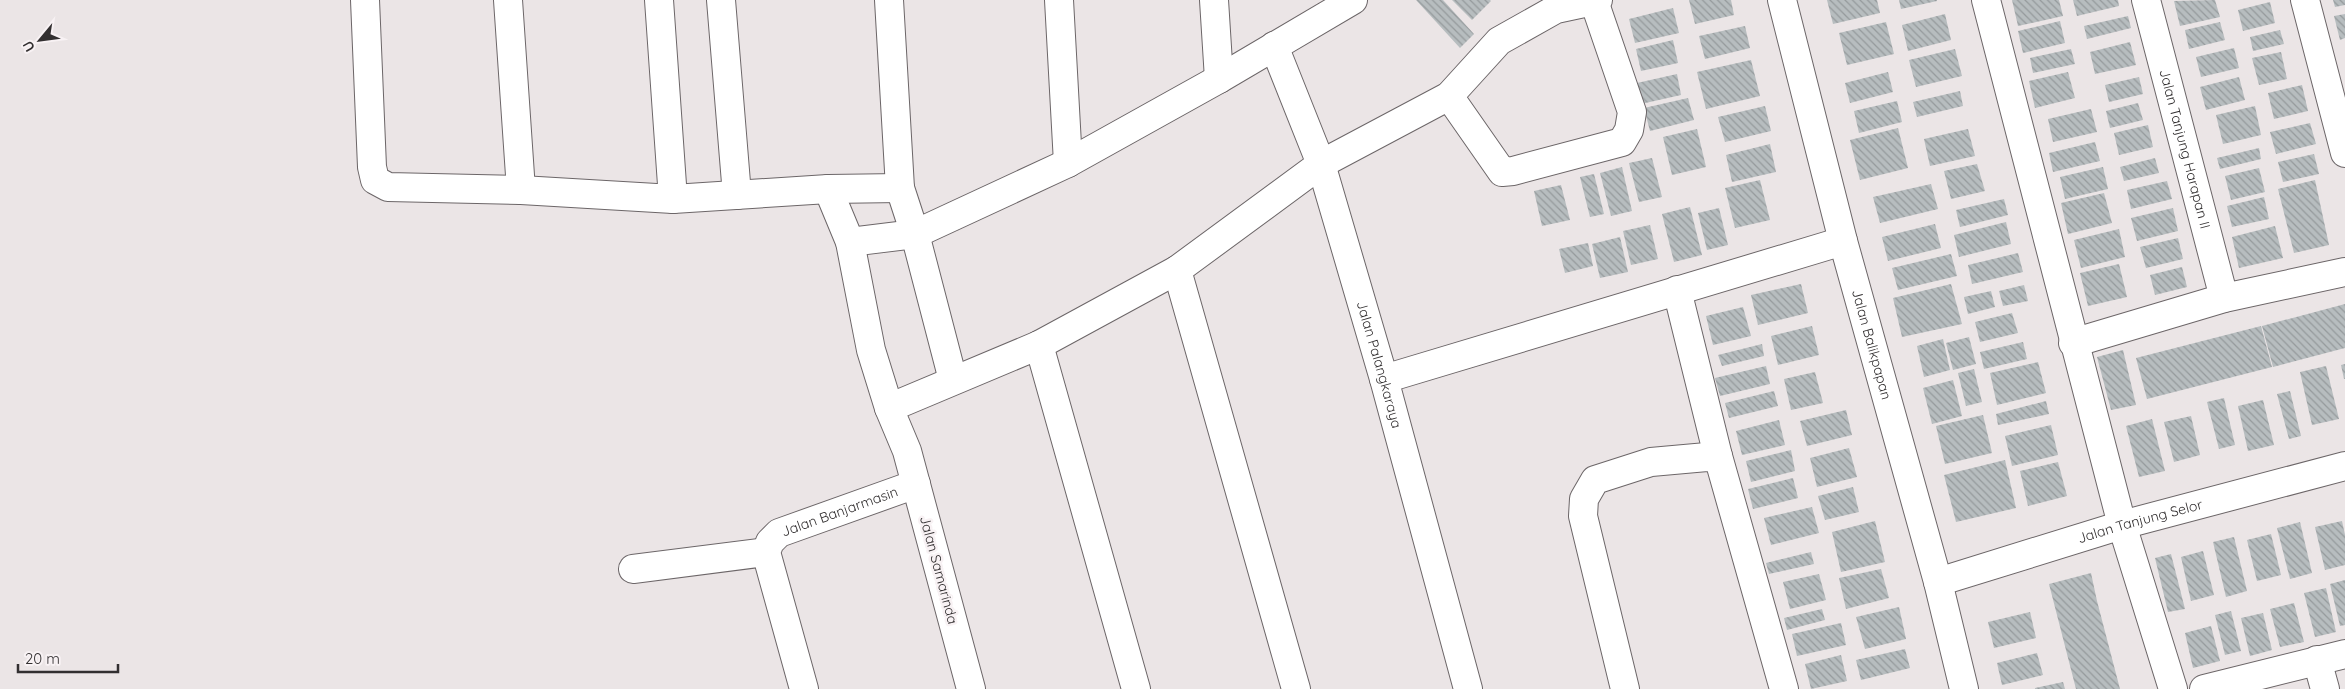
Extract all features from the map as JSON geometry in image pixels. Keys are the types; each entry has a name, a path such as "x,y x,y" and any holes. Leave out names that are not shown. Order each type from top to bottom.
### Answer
{"street":[{"path":"365,0 372,167 375,180 388,188 521,190 673,199 828,188 900,188"},
{"path":"508,0 521,190"},
{"path":"659,0 673,199"},
{"path":"720,0 737,195"},
{"path":"889,0 900,188 953,380"},
{"path":"1059,0 1068,163"},
{"path":"1214,0 1218,79"},
{"path":"850,242 914,234 1068,163 1218,79 1353,0"},
{"name":"Jalan Balikpapan","path":"1782,0 1843,241 1938,582 1964,689"},
{"path":"1986,0 2122,525 2173,689"},
{"name":"Jalan Tanjung Harapan II","path":"2146,0 2224,298"},
{"path":"2305,0 2345,153"},
{"path":"889,408 1039,345 1177,270 1321,164 1449,96 1499,41 1556,9 1596,1 1632,112 1629,130 1622,142 1513,171 1502,172 1449,96"},
{"name":"Jalan Palangkaraya","path":"1274,46 1321,164 1384,380 1468,689"},
{"name":"Jalan Samarinda","path":"828,188 850,242 871,350 889,408 907,451 972,689"},
{"path":"1384,380 1843,241"},
{"path":"1177,270 1296,689"},
{"path":"2074,344 2224,298 2345,272"},
{"path":"1677,290 1718,456 1784,689"},
{"path":"1039,345 1136,689"},
{"path":"1625,689 1583,516 1584,499 1595,480 1651,462 1718,456"},
{"name":"Jalan Tanjung Selor","path":"1938,582 2122,525 2345,466"},
{"name":"Jalan Banjarmasin","path":"766,552 770,542 779,533 916,484"},
{"path":"633,570 766,552 804,689"},
{"path":"2204,689 2345,654"},
{"path":"2317,660 2325,689"}],"building":[{"path":"1416,0 1443,0 1474,34 1460,48"},
{"path":"1452,0 1490,0 1491,1 1472,20"},
{"path":"1689,0 1731,0 1734,15 1695,24"},
{"path":"1827,0 1877,0 1880,13 1833,24"},
{"path":"1899,0 1937,0 1937,1 1901,9"},
{"path":"2012,0 2059,0 2063,16 2018,26"},
{"path":"2073,0 2118,0 2119,6 2077,16"},
{"path":"2215,0 2220,17 2180,26 2174,1"},
{"path":"2333,0 2345,0 2345,5 2335,7"},
{"path":"2270,2 2275,23 2243,31 2238,10"},
{"path":"1673,8 1679,33 1635,43 1629,19"},
{"path":"1945,14 1951,40 1908,51 1902,25"},
{"path":"2345,14 2345,38 2340,40 2334,16"},
{"path":"2128,16 2131,28 2087,39 2084,26"},
{"path":"2060,21 2065,43 2023,53 2018,31"},
{"path":"1886,22 1894,54 1847,65 1839,33"},
{"path":"2220,22 2225,40 2189,49 2185,30"},
{"path":"1745,26 1750,48 1705,59 1699,36"},
{"path":"2280,30 2284,44 2253,51 2250,37"},
{"path":"1673,40 1678,63 1641,71 1636,49"},
{"path":"2130,42 2136,65 2095,74 2090,52"},
{"path":"2234,48 2239,68 2201,77 2196,57"},
{"path":"1955,49 1962,76 1916,87 1909,60"},
{"path":"2071,49 2075,64 2033,73 2030,58"},
{"path":"2281,52 2287,79 2259,85 2252,58"},
{"path":"1751,60 1760,96 1706,109 1697,72"},
{"path":"1888,72 1893,92 1850,103 1845,83"},
{"path":"2068,72 2075,98 2035,108 2029,81"},
{"path":"1677,74 1681,95 1641,104 1637,83"},
{"path":"2139,77 2143,94 2109,102 2105,85"},
{"path":"2239,77 2245,100 2206,110 2200,87"},
{"path":"2302,85 2308,111 2274,119 2268,93"},
{"path":"1960,91 1963,106 1917,117 1913,102"},
{"path":"1688,98 1694,120 1650,131 1644,108"},
{"path":"1897,101 1902,122 1859,133 1854,111"},
{"path":"2138,103 2143,120 2110,128 2106,111"},
{"path":"1765,106 1771,131 1725,142 1718,117"},
{"path":"2255,106 2261,135 2223,144 2216,115"},
{"path":"2091,109 2097,132 2053,142 2048,119"},
{"path":"2310,123 2316,144 2276,154 2270,132"},
{"path":"2148,125 2153,147 2119,155 2114,133"},
{"path":"1898,128 1908,168 1860,180 1850,140"},
{"path":"1697,129 1706,167 1672,175 1663,137"},
{"path":"1968,129 1975,156 1930,166 1924,139"},
{"path":"2095,142 2100,161 2053,172 2049,153"},
{"path":"1770,144 1776,172 1732,182 1726,155"},
{"path":"2259,148 2261,159 2220,169 2217,158"},
{"path":"2314,154 2319,174 2283,182 2278,162"},
{"path":"1652,158 1662,197 1639,202 1629,163"},
{"path":"2155,158 2159,173 2124,181 2120,167"},
{"path":"1977,164 1985,191 1951,199 1944,171"},
{"path":"1622,167 1632,211 1611,216 1600,173"},
{"path":"2103,167 2108,189 2065,199 2060,177"},
{"path":"2259,168 2265,192 2231,200 2225,176"},
{"path":"1594,174 1604,214 1590,217 1580,177"},
{"path":"1760,180 1770,220 1735,228 1725,188"},
{"path":"2315,180 2329,245 2294,253 2278,189"},
{"path":"2167,181 2172,199 2131,209 2127,190"},
{"path":"1931,184 1938,209 1880,223 1873,197"},
{"path":"1561,185 1570,220 1542,226 1534,191"},
{"path":"2104,193 2112,223 2068,234 2061,203"},
{"path":"2264,197 2269,219 2232,227 2227,206"},
{"path":"2004,199 2008,215 1960,227 1956,210"},
{"path":"1690,207 1702,255 1674,262 1662,214"},
{"path":"1719,208 1728,245 1707,250 1698,213"},
{"path":"2173,208 2178,231 2137,241 2131,218"},
{"path":"2006,222 2011,244 1959,257 1954,235"},
{"path":"1935,224 1941,248 1888,261 1882,237"},
{"path":"1650,225 1658,259 1631,265 1623,231"},
{"path":"2275,226 2283,258 2239,268 2232,237"},
{"path":"2119,229 2125,257 2081,268 2074,240"},
{"path":"1620,237 1628,272 1600,278 1592,244"},
{"path":"2178,238 2183,259 2146,268 2140,247"},
{"path":"1588,243 1593,266 1565,273 1559,249"},
{"path":"2018,253 2023,272 1972,284 1968,265"},
{"path":"1951,254 1957,276 1898,290 1892,268"},
{"path":"2119,264 2127,297 2088,306 2080,273"},
{"path":"2182,267 2187,287 2155,295 2150,275"},
{"path":"1801,284 1808,313 1758,325 1751,295"},
{"path":"1951,284 1962,324 1902,337 1893,298"},
{"path":"2024,285 2028,301 2003,306 1999,291"},
{"path":"1991,291 1995,307 1968,314 1964,297"},
{"path":"2345,304 2345,348 2273,367 2262,326"},
{"path":"1743,307 1751,336 1713,345 1706,316"},
{"path":"2012,313 2018,333 1980,342 1975,322"},
{"path":"1812,326 1819,355 1778,365 1771,336"},
{"path":"2261,326 2272,367 2147,399 2136,358"},
{"path":"1969,337 1976,364 1953,370 1946,343"},
{"path":"1943,339 1950,370 1924,377 1917,346"},
{"path":"2023,342 2027,359 1984,369 1980,352"},
{"path":"1762,344 1764,356 1722,366 1718,355"},
{"path":"2123,350 2136,405 2111,410 2097,357"},
{"path":"2038,362 2046,393 1997,405 1990,373"},
{"path":"2345,364 2345,379 2344,379 2341,365"},
{"path":"1766,366 1770,384 1720,396 1715,378"},
{"path":"2326,366 2339,419 2312,425 2300,372"},
{"path":"1974,369 1982,402 1966,406 1958,373"},
{"path":"1815,372 1823,403 1791,410 1784,379"},
{"path":"1953,380 1962,416 1932,424 1923,388"},
{"path":"1774,391 1778,406 1729,418 1725,403"},
{"path":"2290,391 2301,436 2289,439 2277,394"},
{"path":"2224,398 2235,445 2219,449 2207,402"},
{"path":"2263,400 2274,445 2248,451 2238,406"},
{"path":"2046,401 2049,414 1998,425 1996,414"},
{"path":"1846,410 1852,435 1807,446 1800,421"},
{"path":"1983,415 1992,453 1945,464 1936,426"},
{"path":"2191,416 2200,455 2174,462 2164,422"},
{"path":"2152,419 2165,471 2139,477 2126,426"},
{"path":"1779,420 1785,445 1742,455 1736,431"},
{"path":"2051,425 2058,455 2012,466 2005,436"},
{"path":"1849,448 1857,477 1817,487 1810,458"},
{"path":"1791,450 1795,471 1751,482 1746,461"},
{"path":"2005,460 2016,508 1956,522 1944,475"},
{"path":"2058,462 2067,496 2028,506 2020,471"},
{"path":"1793,478 1798,498 1753,509 1748,489"},
{"path":"1853,487 1859,512 1825,520 1818,496"},
{"path":"1812,507 1819,533 1771,545 1764,518"},
{"path":"1875,521 1885,562 1841,572 1832,532"},
{"path":"2342,521 2345,535 2345,565 2325,570 2315,527"},
{"path":"2300,522 2312,573 2290,579 2277,528"},
{"path":"2271,534 2281,575 2257,581 2247,540"},
{"path":"2234,537 2247,591 2226,597 2213,542"},
{"path":"2203,551 2214,595 2191,601 2181,557"},
{"path":"1811,552 1814,564 1769,574 1766,563"},
{"path":"2171,554 2185,609 2168,612 2155,558"},
{"path":"1881,569 1889,598 1846,609 1839,578"},
{"path":"2091,573 2120,689 2076,689 2049,584"},
{"path":"1819,574 1826,600 1790,609 1783,582"},
{"path":"2345,580 2345,625 2340,626 2330,584"},
{"path":"2326,588 2336,632 2315,637 2304,593"},
{"path":"2294,603 2304,642 2280,647 2270,609"},
{"path":"1899,607 1906,639 1865,649 1856,617"},
{"path":"1822,609 1825,620 1787,630 1784,618"},
{"path":"2231,611 2241,651 2225,655 2215,615"},
{"path":"2030,612 2036,638 1994,648 1988,622"},
{"path":"2263,613 2272,650 2250,656 2241,618"},
{"path":"1841,623 1846,645 1797,656 1792,634"},
{"path":"2211,626 2220,661 2193,668 2185,633"},
{"path":"1905,649 1910,668 1861,680 1856,660"},
{"path":"2037,653 2043,675 2002,685 1997,663"},
{"path":"1841,655 1847,681 1811,689 1805,664"},
{"path":"2063,682 2065,689 2035,689 2035,688"}]}
